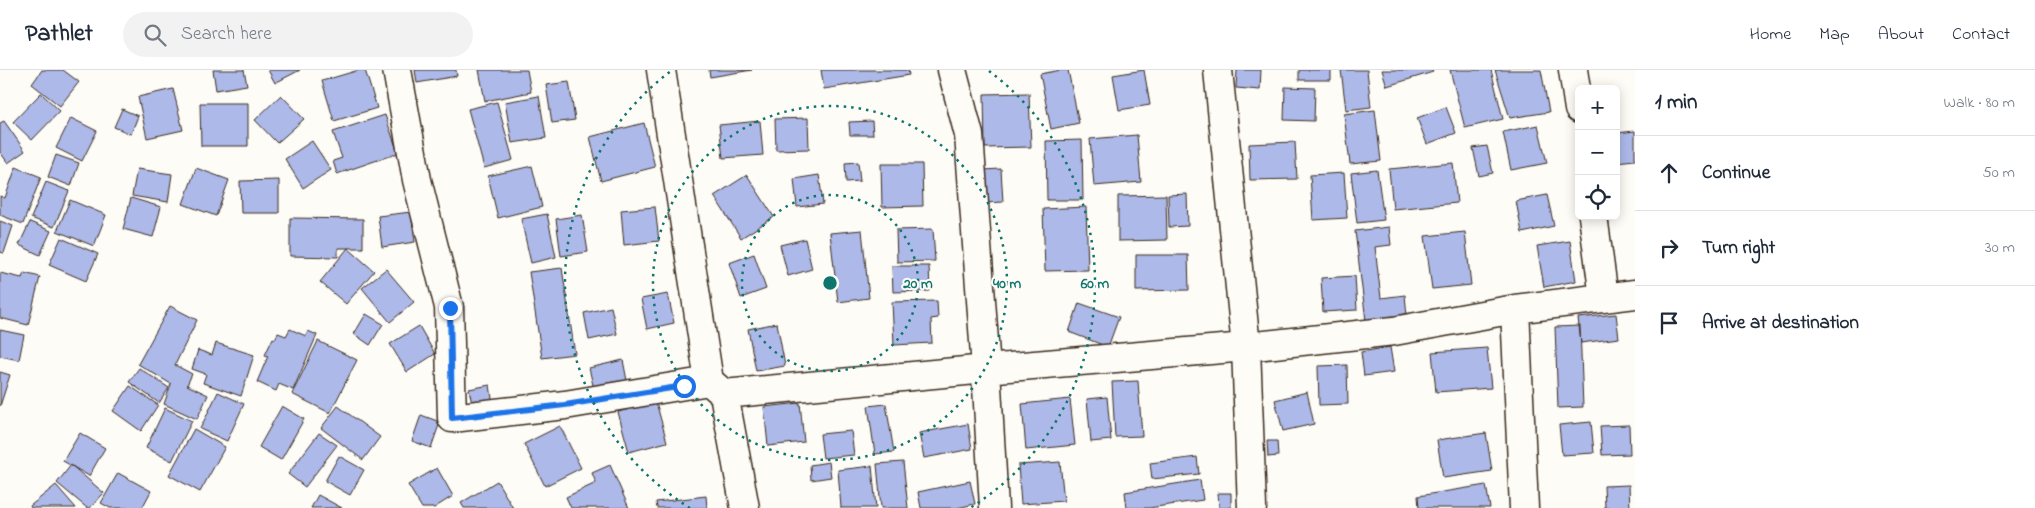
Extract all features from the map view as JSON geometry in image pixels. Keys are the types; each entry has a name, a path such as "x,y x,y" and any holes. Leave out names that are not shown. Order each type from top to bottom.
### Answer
{"street":[{"path":"398,70 417,180 450,308 452,418 716,388 986,369 1246,347 1394,331 1515,309 1635,294"},
{"path":"661,70 716,388 745,508"},
{"path":"952,70 969,135 994,508"},
{"path":"1218,70 1246,347 1252,508"},
{"path":"1574,70 1576,85"},
{"path":"1594,220 1604,297"},
{"path":"1515,309 1524,508"}],"building":[{"path":"42,70 63,70 79,82 60,106 32,84"},
{"path":"213,70 244,70 247,85 216,90"},
{"path":"268,70 300,70 275,83"},
{"path":"365,70 377,108 334,121 322,81"},
{"path":"415,70 456,70 457,76 417,83"},
{"path":"479,70 527,70 531,92 485,101"},
{"path":"709,70 752,70 710,77"},
{"path":"821,70 908,70 909,75 824,89"},
{"path":"1068,70 1079,123 1051,129 1040,74"},
{"path":"1144,70 1150,105 1119,110 1113,75"},
{"path":"1237,70 1261,70 1260,90 1236,88"},
{"path":"1299,70 1331,70 1331,80 1299,80"},
{"path":"1341,70 1367,70 1371,107 1346,110"},
{"path":"1382,70 1432,70 1433,72 1387,86"},
{"path":"1450,70 1491,70 1503,119 1465,128"},
{"path":"1495,70 1541,70 1549,112 1510,118"},
{"path":"569,82 575,120 552,123 546,85"},
{"path":"1285,87 1315,88 1314,121 1284,120"},
{"path":"173,89 183,130 147,138 138,97"},
{"path":"41,93 60,111 32,140 13,122"},
{"path":"1029,93 1031,147 985,148 984,94"},
{"path":"281,95 304,119 277,143 255,120"},
{"path":"539,96 546,138 512,143 505,102"},
{"path":"497,102 513,160 484,168 468,109"},
{"path":"200,103 248,103 248,146 201,146"},
{"path":"1446,107 1456,133 1427,144 1417,118"},
{"path":"122,109 138,116 131,134 114,127"},
{"path":"1375,110 1381,161 1350,164 1344,114"},
{"path":"385,115 398,153 337,174 333,161 342,158 333,132"},
{"path":"71,118 97,131 82,161 56,148"},
{"path":"808,118 809,149 776,150 775,119"},
{"path":"4,121 25,151 8,163 0,152 0,123"},
{"path":"760,121 763,155 723,158 719,125"},
{"path":"872,121 873,135 850,135 849,122"},
{"path":"644,123 655,167 601,181 590,137"},
{"path":"1538,125 1547,163 1511,170 1503,132"},
{"path":"1635,131 1635,160 1620,162 1620,133"},
{"path":"1137,135 1141,182 1094,186 1090,139"},
{"path":"1082,140 1083,200 1047,200 1046,141"},
{"path":"312,141 331,170 303,188 285,159"},
{"path":"1295,142 1297,179 1250,180 1249,144"},
{"path":"1487,146 1493,173 1479,176 1473,148"},
{"path":"56,155 79,163 71,186 48,177"},
{"path":"858,162 860,181 846,182 845,163"},
{"path":"1453,163 1457,203 1393,209 1389,169"},
{"path":"881,164 922,164 923,206 882,207"},
{"path":"532,166 542,207 498,218 488,176"},
{"path":"16,167 41,177 23,224 0,215 0,196 5,198"},
{"path":"196,168 229,180 216,216 183,204"},
{"path":"137,169 172,174 168,202 132,196"},
{"path":"1001,169 1003,202 985,203 983,170"},
{"path":"1377,170 1384,220 1357,223 1351,173"},
{"path":"1344,173 1347,218 1313,220 1310,175"},
{"path":"747,175 774,217 741,238 714,196"},
{"path":"819,175 823,204 797,207 794,179"},
{"path":"279,180 279,213 241,213 240,181"},
{"path":"46,182 69,191 54,227 31,218"},
{"path":"1187,194 1188,226 1169,227 1168,195"},
{"path":"1166,195 1167,240 1118,241 1118,196"},
{"path":"1547,195 1554,226 1522,233 1516,201"},
{"path":"131,198 161,207 153,237 123,229"},
{"path":"70,200 106,215 94,246 57,231"},
{"path":"655,207 659,241 624,245 621,210"},
{"path":"1086,207 1088,270 1045,271 1043,209"},
{"path":"411,212 415,242 382,247 378,216"},
{"path":"547,214 556,257 531,263 521,219"},
{"path":"582,215 588,252 561,256 556,219"},
{"path":"290,218 363,219 363,248 338,248 338,257 290,256"},
{"path":"0,221 13,226 4,253 0,252"},
{"path":"30,222 51,231 40,255 19,245"},
{"path":"1389,227 1391,245 1375,247 1381,298 1405,295 1407,316 1366,321 1355,231"},
{"path":"933,229 935,261 897,262 896,230"},
{"path":"862,230 869,298 838,302 830,233"},
{"path":"1465,232 1471,285 1432,289 1425,236"},
{"path":"61,238 98,254 86,281 49,265"},
{"path":"805,239 812,269 788,276 780,245"},
{"path":"1570,241 1576,281 1544,287 1537,246"},
{"path":"348,248 374,271 346,304 320,282"},
{"path":"754,254 766,289 741,298 729,263"},
{"path":"1136,255 1188,255 1189,290 1136,291"},
{"path":"892,266 929,266 930,291 893,292"},
{"path":"562,268 575,354 542,358 529,272"},
{"path":"386,269 414,302 390,322 362,288"},
{"path":"0,273 22,278 24,273 40,277 28,325 0,318"},
{"path":"1355,276 1357,310 1323,312 1321,278"},
{"path":"668,294 674,323 647,329 641,299"},
{"path":"937,301 938,318 931,319 932,343 894,345 892,302"},
{"path":"1079,303 1119,317 1108,347 1069,332"},
{"path":"170,306 197,320 175,365 192,374 187,385 208,395 197,419 164,404 171,384 138,364"},
{"path":"611,307 617,334 589,340 584,313"},
{"path":"366,314 383,324 370,345 354,334"},
{"path":"1616,314 1619,338 1581,343 1578,318"},
{"path":"777,323 785,366 756,371 748,329"},
{"path":"419,326 435,354 407,372 390,344"},
{"path":"1580,326 1583,407 1558,408 1555,327"},
{"path":"290,329 306,336 308,331 317,335 293,390 279,384 276,391 257,382 268,356 265,355 273,338 275,339 278,333 286,336"},
{"path":"0,330 24,335 19,360 0,356"},
{"path":"318,341 357,360 330,413 292,394"},
{"path":"216,343 254,355 241,396 203,383 206,374 192,369 198,350 212,355"},
{"path":"1390,347 1394,372 1364,376 1361,352"},
{"path":"1487,348 1491,388 1436,392 1432,352"},
{"path":"623,360 629,391 596,398 589,368"},
{"path":"1347,365 1348,404 1319,405 1318,366"},
{"path":"139,368 169,388 159,403 129,382"},
{"path":"0,372 10,375 0,406"},
{"path":"1138,381 1142,436 1115,437 1112,382"},
{"path":"490,385 494,411 474,414 469,389"},
{"path":"130,386 158,405 141,431 113,411"},
{"path":"218,392 244,404 227,441 200,429"},
{"path":"1307,392 1314,424 1283,431 1275,400"},
{"path":"1107,397 1111,440 1091,442 1087,399"},
{"path":"1070,399 1075,445 1026,450 1022,404"},
{"path":"656,402 667,442 629,452 618,412"},
{"path":"800,403 804,442 768,446 764,407"},
{"path":"886,404 894,452 875,454 868,406"},
{"path":"282,406 304,419 281,460 259,447"},
{"path":"338,406 380,437 363,460 321,428"},
{"path":"165,408 192,421 172,461 146,448"},
{"path":"421,415 440,422 431,448 412,441"},
{"path":"1591,422 1594,453 1562,455 1559,425"},
{"path":"968,424 972,449 924,458 919,433"},
{"path":"1629,425 1630,454 1602,455 1600,426"},
{"path":"560,426 581,468 545,486 524,444"},
{"path":"194,429 225,447 200,492 169,475"},
{"path":"851,431 854,455 823,458 820,434"},
{"path":"80,433 105,448 89,476 63,461"},
{"path":"319,433 337,445 305,487 288,474"},
{"path":"1486,433 1492,471 1443,478 1437,440"},
{"path":"1267,441 1277,441 1278,456 1268,457"},
{"path":"339,456 364,470 350,495 325,481"},
{"path":"1197,457 1199,474 1152,479 1150,463"},
{"path":"829,462 831,477 811,480 810,465"},
{"path":"903,462 908,508 881,508 877,464"},
{"path":"1060,462 1064,501 1021,504 1018,465"},
{"path":"71,465 104,493 90,508 87,508 57,483"},
{"path":"610,465 629,508 571,508 566,497 596,483 592,473"},
{"path":"872,466 876,508 841,508 838,470"},
{"path":"437,468 453,496 434,508 422,508 408,485"},
{"path":"118,473 151,491 142,508 110,508 101,503"},
{"path":"1200,480 1203,500 1149,508 1127,508 1125,492"},
{"path":"497,481 513,508 464,508 461,503"},
{"path":"970,481 975,504 957,508 921,508 918,492"},
{"path":"56,485 76,508 31,508 30,506"},
{"path":"1486,485 1490,508 1419,508 1418,496"},
{"path":"1629,485 1630,508 1605,508 1604,486"},
{"path":"1218,493 1231,493 1231,508 1219,508"},
{"path":"318,495 342,508 311,508"},
{"path":"706,496 707,508 657,508 656,502"}],"route":[{"path":"450,308 452,418 565,405 684,386"}]}
